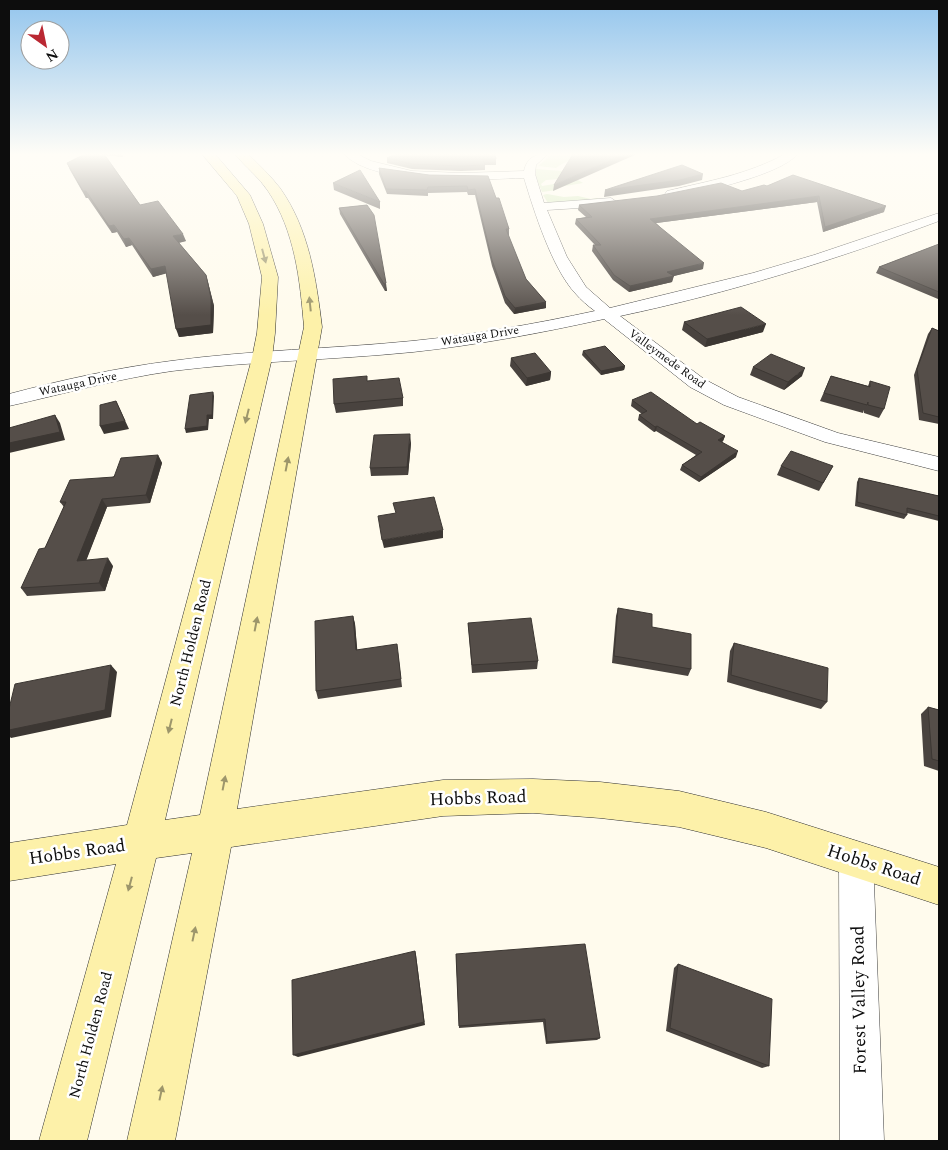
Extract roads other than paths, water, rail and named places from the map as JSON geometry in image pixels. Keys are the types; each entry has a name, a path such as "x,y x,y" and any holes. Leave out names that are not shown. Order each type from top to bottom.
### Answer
{"main road":[{"name":"North Holden Road","path":"64,1141 141,843 262,358 266,334 270,277 256,224 249,208"},
{"path":"151,1141 215,831 313,328 307,266 291,218 285,208"},
{"name":"Hobbs Road","path":"9,862 443,798 533,796 600,800 679,809 766,830 939,886"}],"street":[{"name":"Valleymede Road","path":"539,208 560,257 580,290 607,314 697,383 731,401 832,438 939,464"},
{"name":"Watauga Drive","path":"9,400 104,378 172,366 447,342 607,314 748,280 815,261 939,217"},
{"name":"Forest Valley Road","path":"856,858 862,1141"}]}
